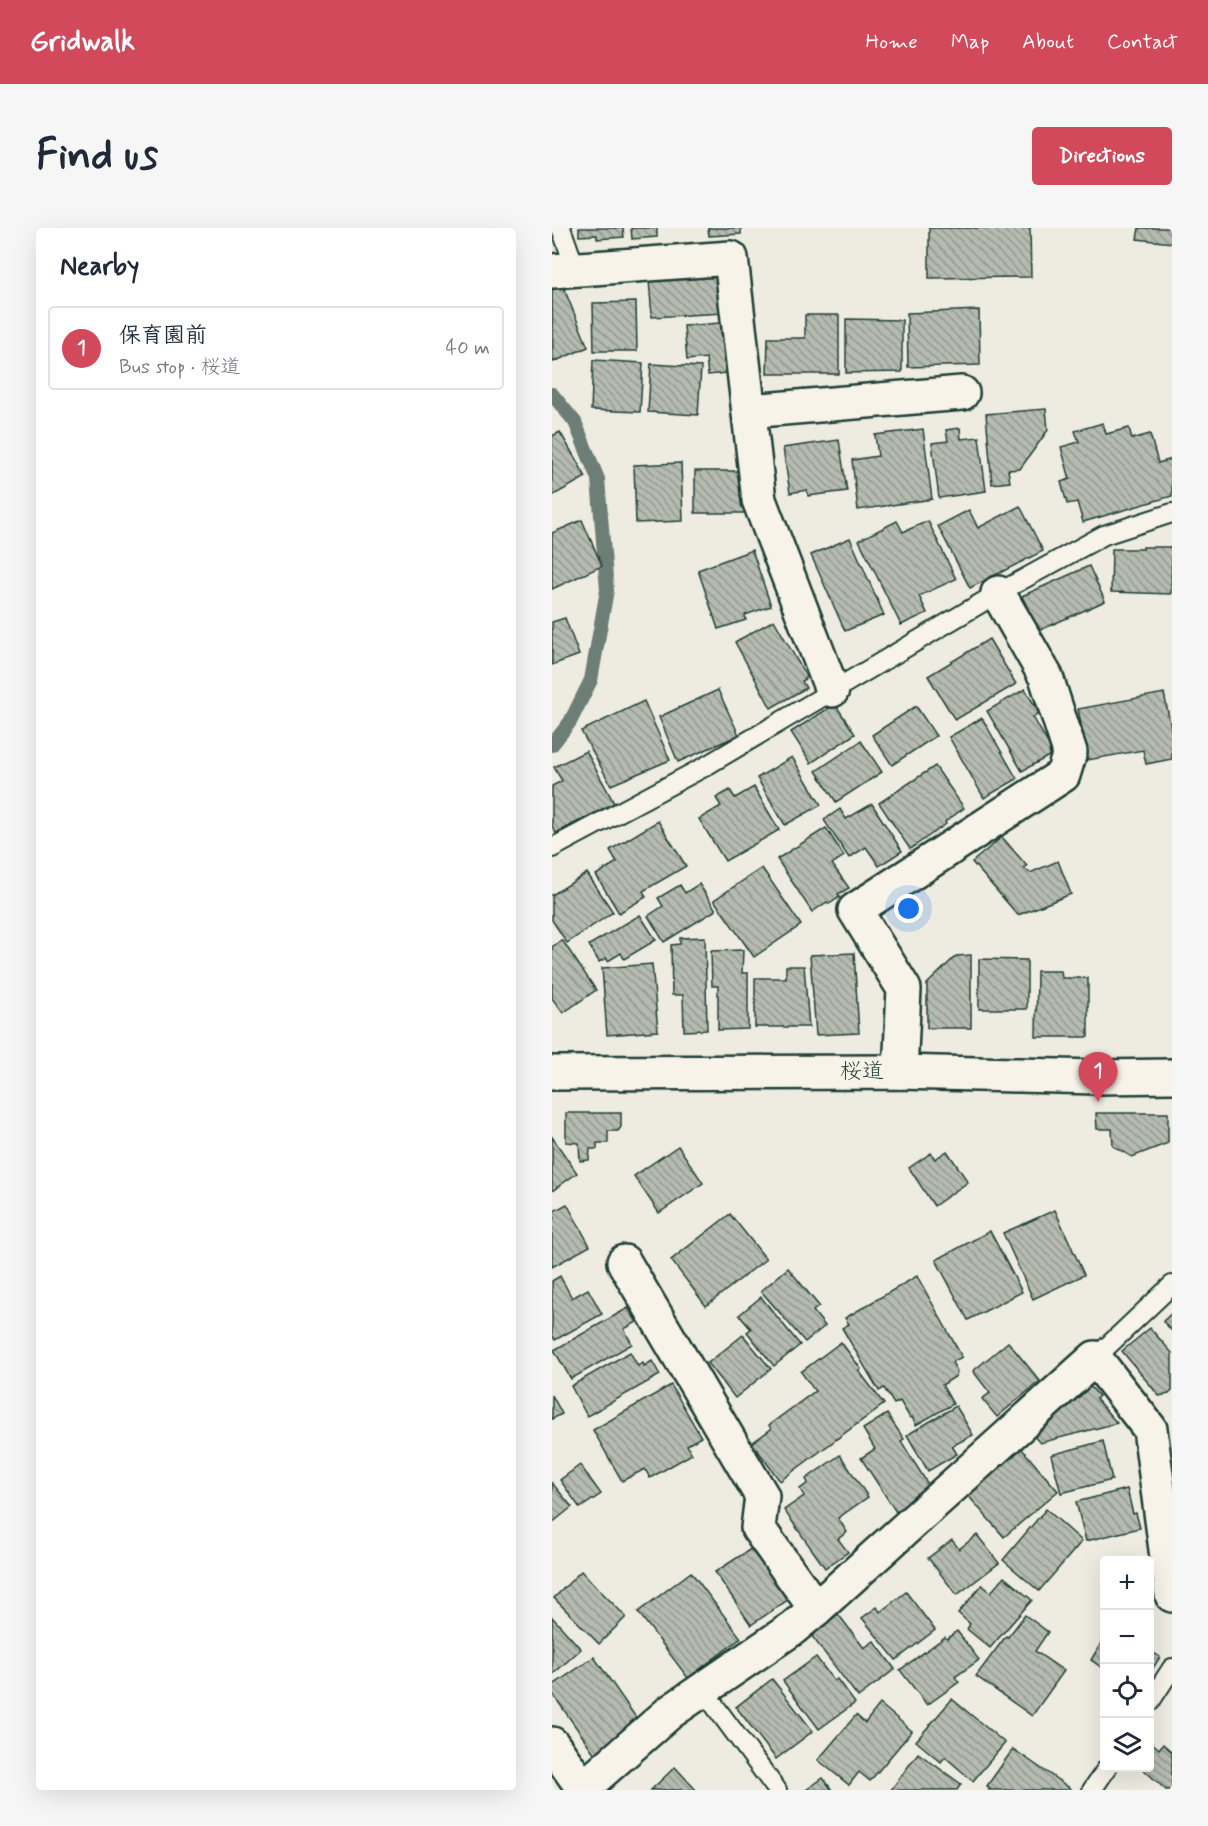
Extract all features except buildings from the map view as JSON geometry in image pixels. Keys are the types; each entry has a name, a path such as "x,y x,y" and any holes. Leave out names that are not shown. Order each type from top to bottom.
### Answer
{"street":[{"path":"564,271 731,258 759,500 832,690"},
{"path":"749,411 962,393"},
{"path":"900,1072 904,989 855,910 1063,774 1070,752 1046,677 998,593"},
{"name":"桜道","path":"552,1073 900,1072 1172,1076"},
{"path":"624,1262 762,1496 758,1528 816,1610"},
{"path":"552,1744 582,1789 670,1712 816,1610 1095,1358 1161,1426 1172,1595"}],"lane":[{"path":"561,228 564,271"},
{"path":"552,848 704,767 998,593 1104,535 1172,513"},
{"path":"1095,1358 1172,1285"},
{"path":"1154,1695 1172,1668"},
{"path":"703,1690 777,1790"},
{"path":"1092,1790 1104,1772"}],"waterway":[{"path":"552,394 575,422 598,479 607,590 591,680 570,722 552,745"}],"place":[{"name":"保育園前","path":"1098,1102"}]}
